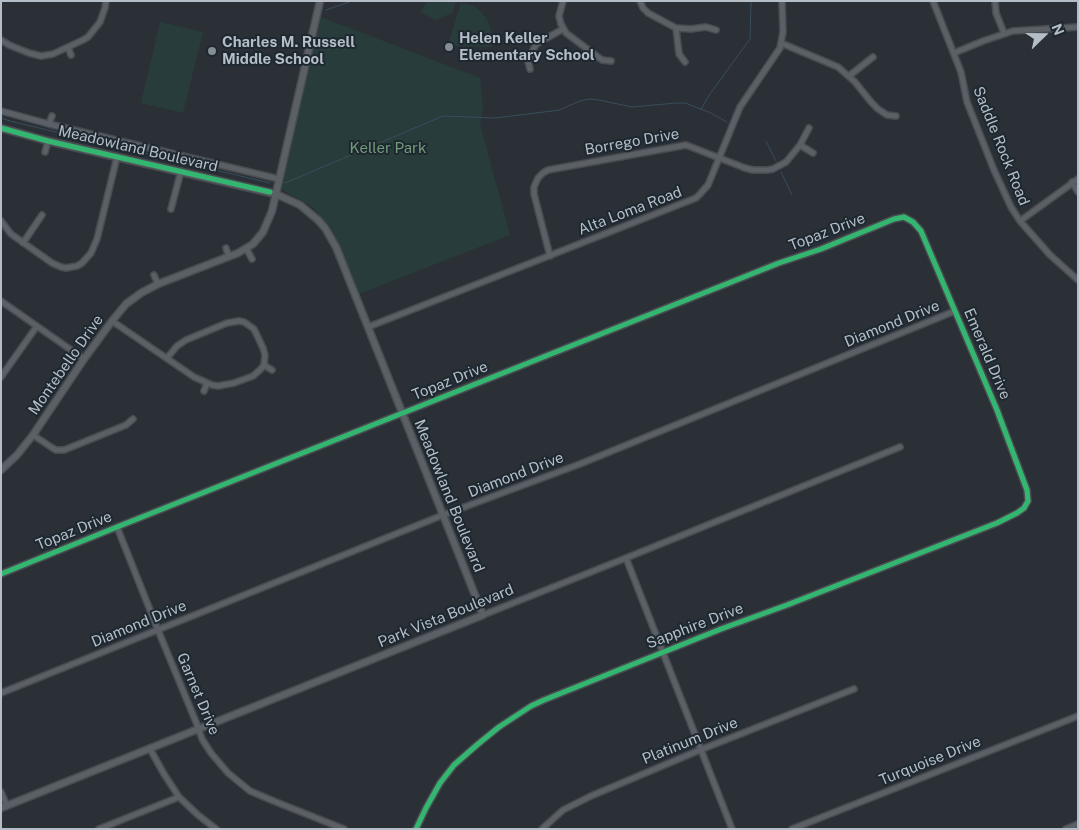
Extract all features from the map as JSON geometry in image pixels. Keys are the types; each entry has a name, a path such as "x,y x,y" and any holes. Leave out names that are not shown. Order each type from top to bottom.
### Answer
{"street":[{"path":"1,40 29,53 42,56 53,54 83,40 93,33 100,22 106,1"},
{"name":"Montebello Drive","path":"1,470 17,455 33,435 84,359 121,309 132,299 158,284 246,248 263,232 272,211 320,1"},
{"path":"563,1 560,11 563,29 570,37 602,60 611,61"},
{"path":"640,1 643,8 648,12 676,28 706,27 716,30"},
{"name":"Alta Loma Road","path":"368,327 696,198 708,184 740,107 777,53 781,43 782,1"},
{"name":"Saddle Rock Road","path":"934,1 961,72 970,111 1011,207 1020,221 1050,255 1078,280"},
{"path":"996,1 996,13 1004,33"},
{"path":"954,53 1004,33 1018,30 1078,27"},
{"path":"676,28 679,54 685,62"},
{"path":"530,69 528,60 535,46 563,29"},
{"path":"781,43 832,63 844,71 878,109 887,115 896,116"},
{"path":"68,47 72,55"},
{"path":"849,76 873,57"},
{"path":"1,111 279,179"},
{"path":"49,124 52,116"},
{"name":"Meadowland Boulevard","path":"1,128 48,141 276,194 300,205 318,220 336,247 483,615"},
{"name":"Borrego Drive","path":"550,256 534,194 535,182 543,173 553,169 682,145 753,170 773,169 786,162 800,145 809,128"},
{"name":"Meadowland Boulevard","path":"45,152 48,141"},
{"path":"800,145 813,153"},
{"path":"1,221 11,234 61,268 72,268 82,263 91,253 99,233 117,157"},
{"name":"Meadowland Boulevard","path":"171,209 181,172"},
{"path":"1020,221 1078,179"},
{"path":"1072,182 1078,192"},
{"path":"23,243 42,215"},
{"name":"Topaz Drive","path":"1,574 780,263 821,249 890,221 903,217 909,219"},
{"name":"Emerald Drive","path":"909,219 918,225 921,231 986,382 1027,490 1028,500 1026,505"},
{"path":"226,248 229,256"},
{"path":"246,248 252,259"},
{"path":"154,275 158,284"},
{"path":"1,301 84,359"},
{"name":"Diamond Drive","path":"1,693 444,516 580,464 955,312"},
{"path":"112,321 194,377 218,386 234,384 257,374 264,365 265,355 254,329 239,321 227,323 186,340 177,346 167,358"},
{"path":"1,377 37,326"},
{"path":"264,365 272,370"},
{"path":"204,391 207,383"},
{"path":"33,435 56,450 64,450 126,425 133,419"},
{"name":"Park Vista Boulevard","path":"4,807 900,447"},
{"name":"Sapphire Drive","path":"416,829 433,795 447,773 478,744 511,718 544,700 997,523 1021,511 1026,505"},
{"name":"Garnet Drive","path":"117,527 198,729 206,746 219,764 250,791 344,829"},
{"path":"626,558 732,829"},
{"name":"Platinum Drive","path":"542,829 563,810 574,804 700,750 854,689"},
{"name":"Turquoise Drive","path":"792,829 1078,716"},
{"path":"150,748 179,797 194,812 216,829"},
{"path":"1,792 4,807"},
{"path":"99,829 179,797"},
{"path":"1066,829 1078,824"}],"green space":[{"path":"428,1 456,1 452,13 435,20 420,12"},
{"path":"461,3 472,5 487,19 492,34 492,47 451,46 449,41"},
{"name":"Keller Park","path":"321,17 480,78 483,108 480,124 510,235 359,294 341,249 329,226 314,209 281,189"},
{"path":"160,22 203,32 183,113 141,103"}],"waterway":[{"path":"701,109 750,39 751,1"},
{"path":"326,10 349,2"},
{"path":"285,183 443,116 495,118 559,110 589,99 632,107 685,103 711,113 727,122"},
{"path":"1,118 270,183"},
{"path":"766,141 776,161"},
{"path":"781,172 792,195"}],"cycle path":[{"path":"1,128 48,141 270,192"},
{"path":"1,574 779,263 821,249 894,219 904,217 913,222 921,231 997,410 1027,490 1028,501 1024,508 997,523 721,629 531,706 499,727 454,765 440,783 416,829"}],"place":[{"name":"Helen Keller Elementary School","path":"449,47"},
{"name":"Charles M. Russell Middle School","path":"212,51"}]}
